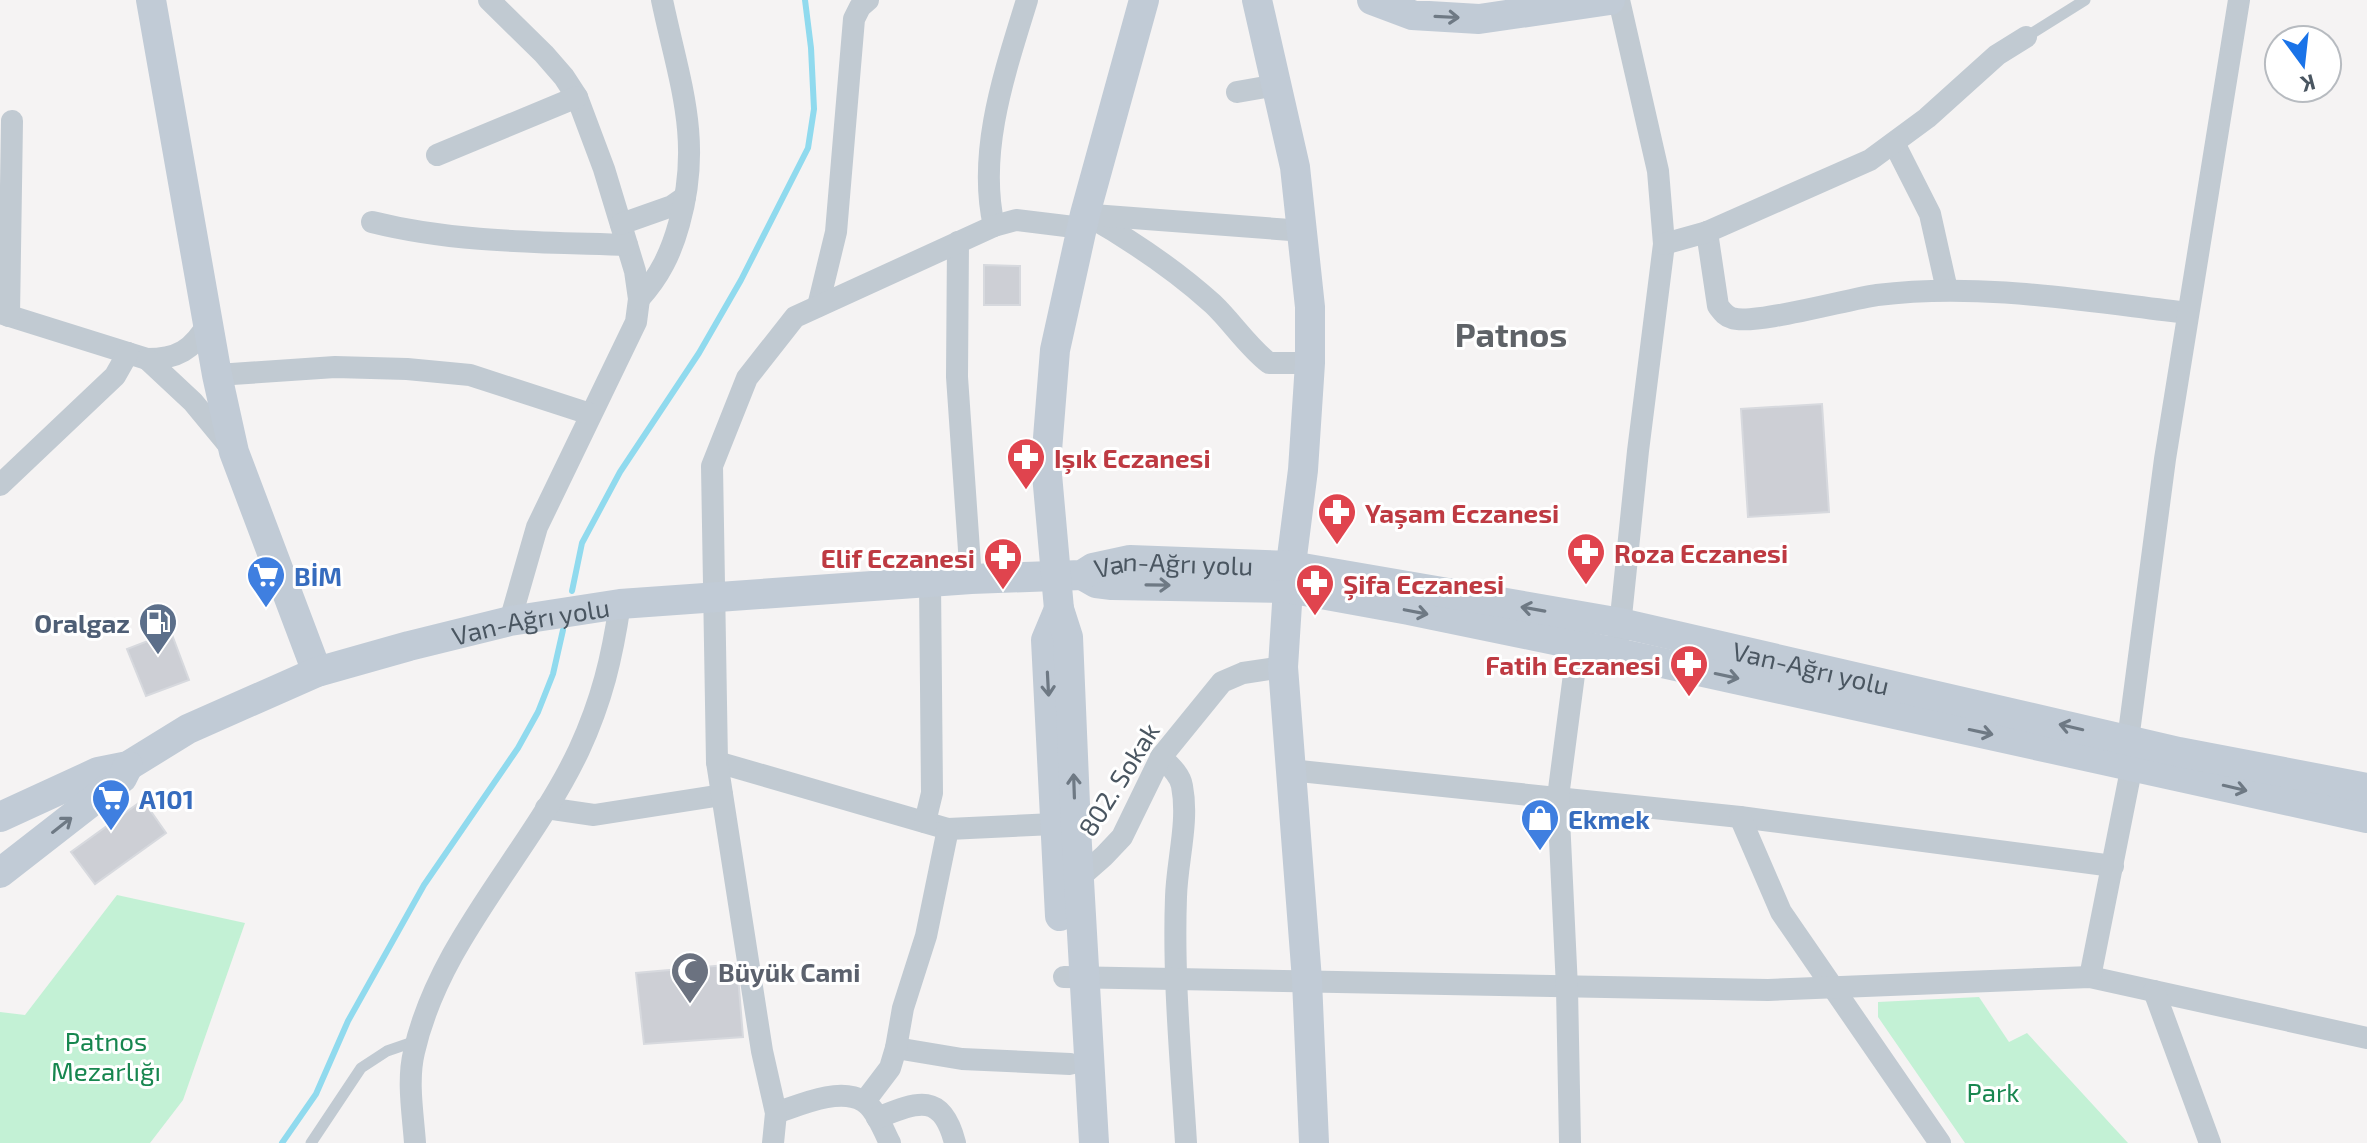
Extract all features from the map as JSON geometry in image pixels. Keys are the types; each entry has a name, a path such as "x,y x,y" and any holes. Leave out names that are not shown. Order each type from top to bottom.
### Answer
{"main road":[{"path":"151,0 217,375 234,452 317,672"},
{"path":"1094,1143 1074,977 1065,826 1046,640 1069,575 1046,463 1055,350 1083,221 1144,0"},
{"path":"1257,0 1295,167 1310,307 1310,363 1303,470 1283,667 1307,980 1314,1143"},
{"path":"1372,0 1412,15 1479,19 1610,0"},
{"name":"Van-Ağrı yolu","path":"0,817 98,772 128,766 188,729 317,672 510,621 620,604 1069,575 1130,560 1290,577 1619,638 2130,752 2367,788"},
{"path":"1290,577 1578,644 1619,638"},
{"path":"2130,752 2367,818"},
{"path":"0,873 122,778 128,766"},
{"path":"1065,826 1079,878 1070,1064 1074,1143"}],"street":[{"path":"489,0 544,54 577,97 595,141 624,234 639,299 636,322 537,527 510,621"},
{"path":"639,299 655,281 670,254 685,197 691,142 682,81 662,0"},
{"path":"818,306 836,232 854,19 868,0"},
{"path":"994,226 989,205 988,165 1006,72 1027,0"},
{"path":"1619,0 1658,171 1664,244 1619,638"},
{"path":"2090,977 2113,866 2130,752 2165,459 2239,0"},
{"path":"1664,244 1707,232 1870,160 1927,118 1997,55 2026,37"},
{"path":"1237,92 1277,85"},
{"path":"437,155 577,97"},
{"path":"12,121 4,314 138,356 166,359 182,353 199,339 208,323"},
{"path":"1894,143 1930,214 1947,290"},
{"path":"372,222 447,237 496,242 624,234 685,197"},
{"path":"773,1143 776,1113 762,1051 717,762 712,466 747,378 795,317 994,226 1016,220 1304,231"},
{"path":"1083,221 1135,242 1185,280 1215,306 1269,363 1310,363"},
{"path":"1707,232 1718,306 1730,318 1797,312 1887,294 1947,290 1994,291 2188,313"},
{"path":"958,242 957,377 971,579"},
{"path":"138,356 193,402 234,452"},
{"path":"0,485 138,356"},
{"path":"217,375 335,367 470,375 590,414"},
{"path":"925,822 932,793 930,582"},
{"path":"415,1143 411,1095 417,1041 445,969 578,752 612,661 620,604"},
{"path":"1570,1143 1558,797 1578,644"},
{"name":"802. Sokak","path":"1079,878 1122,837 1161,757 1228,677 1283,667"},
{"path":"1161,757 1182,783 1184,812 1176,895 1177,981 1186,1143"},
{"path":"717,762 948,829 1065,826"},
{"path":"1290,770 1740,817 2113,866"},
{"path":"546,808 594,815 722,795"},
{"path":"1740,817 1781,912 1940,1143"},
{"path":"871,1110 896,1048 903,1008 926,936 948,829"},
{"path":"1074,977 1768,990 2090,977 2367,1038"},
{"path":"2154,991 2210,1143"},
{"path":"896,1048 962,1059 1070,1064"},
{"path":"776,1113 824,1098 853,1097 871,1110 890,1143"},
{"path":"871,1110 926,1104 943,1112 951,1125 955,1143"}],"lane":[{"path":"2026,37 2085,0"},
{"path":"311,1143 361,1068 387,1051 417,1041"}],"green space":[{"name":"Patnos Mezarlığı","path":"117,895 245,923 183,1100 150,1143 0,1143 0,1012 25,1015"},
{"name":"Park","path":"1979,997 2009,1042 2027,1033 2128,1143 1965,1143 1878,1017 1878,1002"}],"building":[{"path":"984,265 1020,266 1020,305 984,305"},
{"path":"1822,404 1829,512 1748,517 1741,409"},
{"path":"171,632 189,680 146,696 127,649"},
{"path":"143,800 166,833 95,884 71,852"},
{"name":"Büyük Cami","path":"737,964 743,1037 644,1044 636,973"}],"waterway":[{"path":"572,591 582,543 620,472 699,353 741,280 808,148 814,109 805,0"},
{"path":"282,1143 316,1094 348,1021 424,885 518,748 538,712 553,674 563,630"}],"place":[{"name":"Işık Eczanesi","path":"1026,491"},
{"name":"Yaşam Eczanesi","path":"1337,546"},
{"name":"Roza Eczanesi","path":"1586,586"},
{"name":"Elif Eczanesi","path":"1003,591"},
{"name":"BİM","path":"266,609"},
{"name":"Şifa Eczanesi","path":"1315,617"},
{"name":"Oralgaz","path":"158,656"},
{"name":"Fatih Eczanesi","path":"1689,698"},
{"name":"A101","path":"111,832"},
{"name":"Ekmek","path":"1540,852"},
{"name":"Büyük Cami","path":"690,1005"}],"district":[{"name":"Patnos","path":"1511,333"}]}
